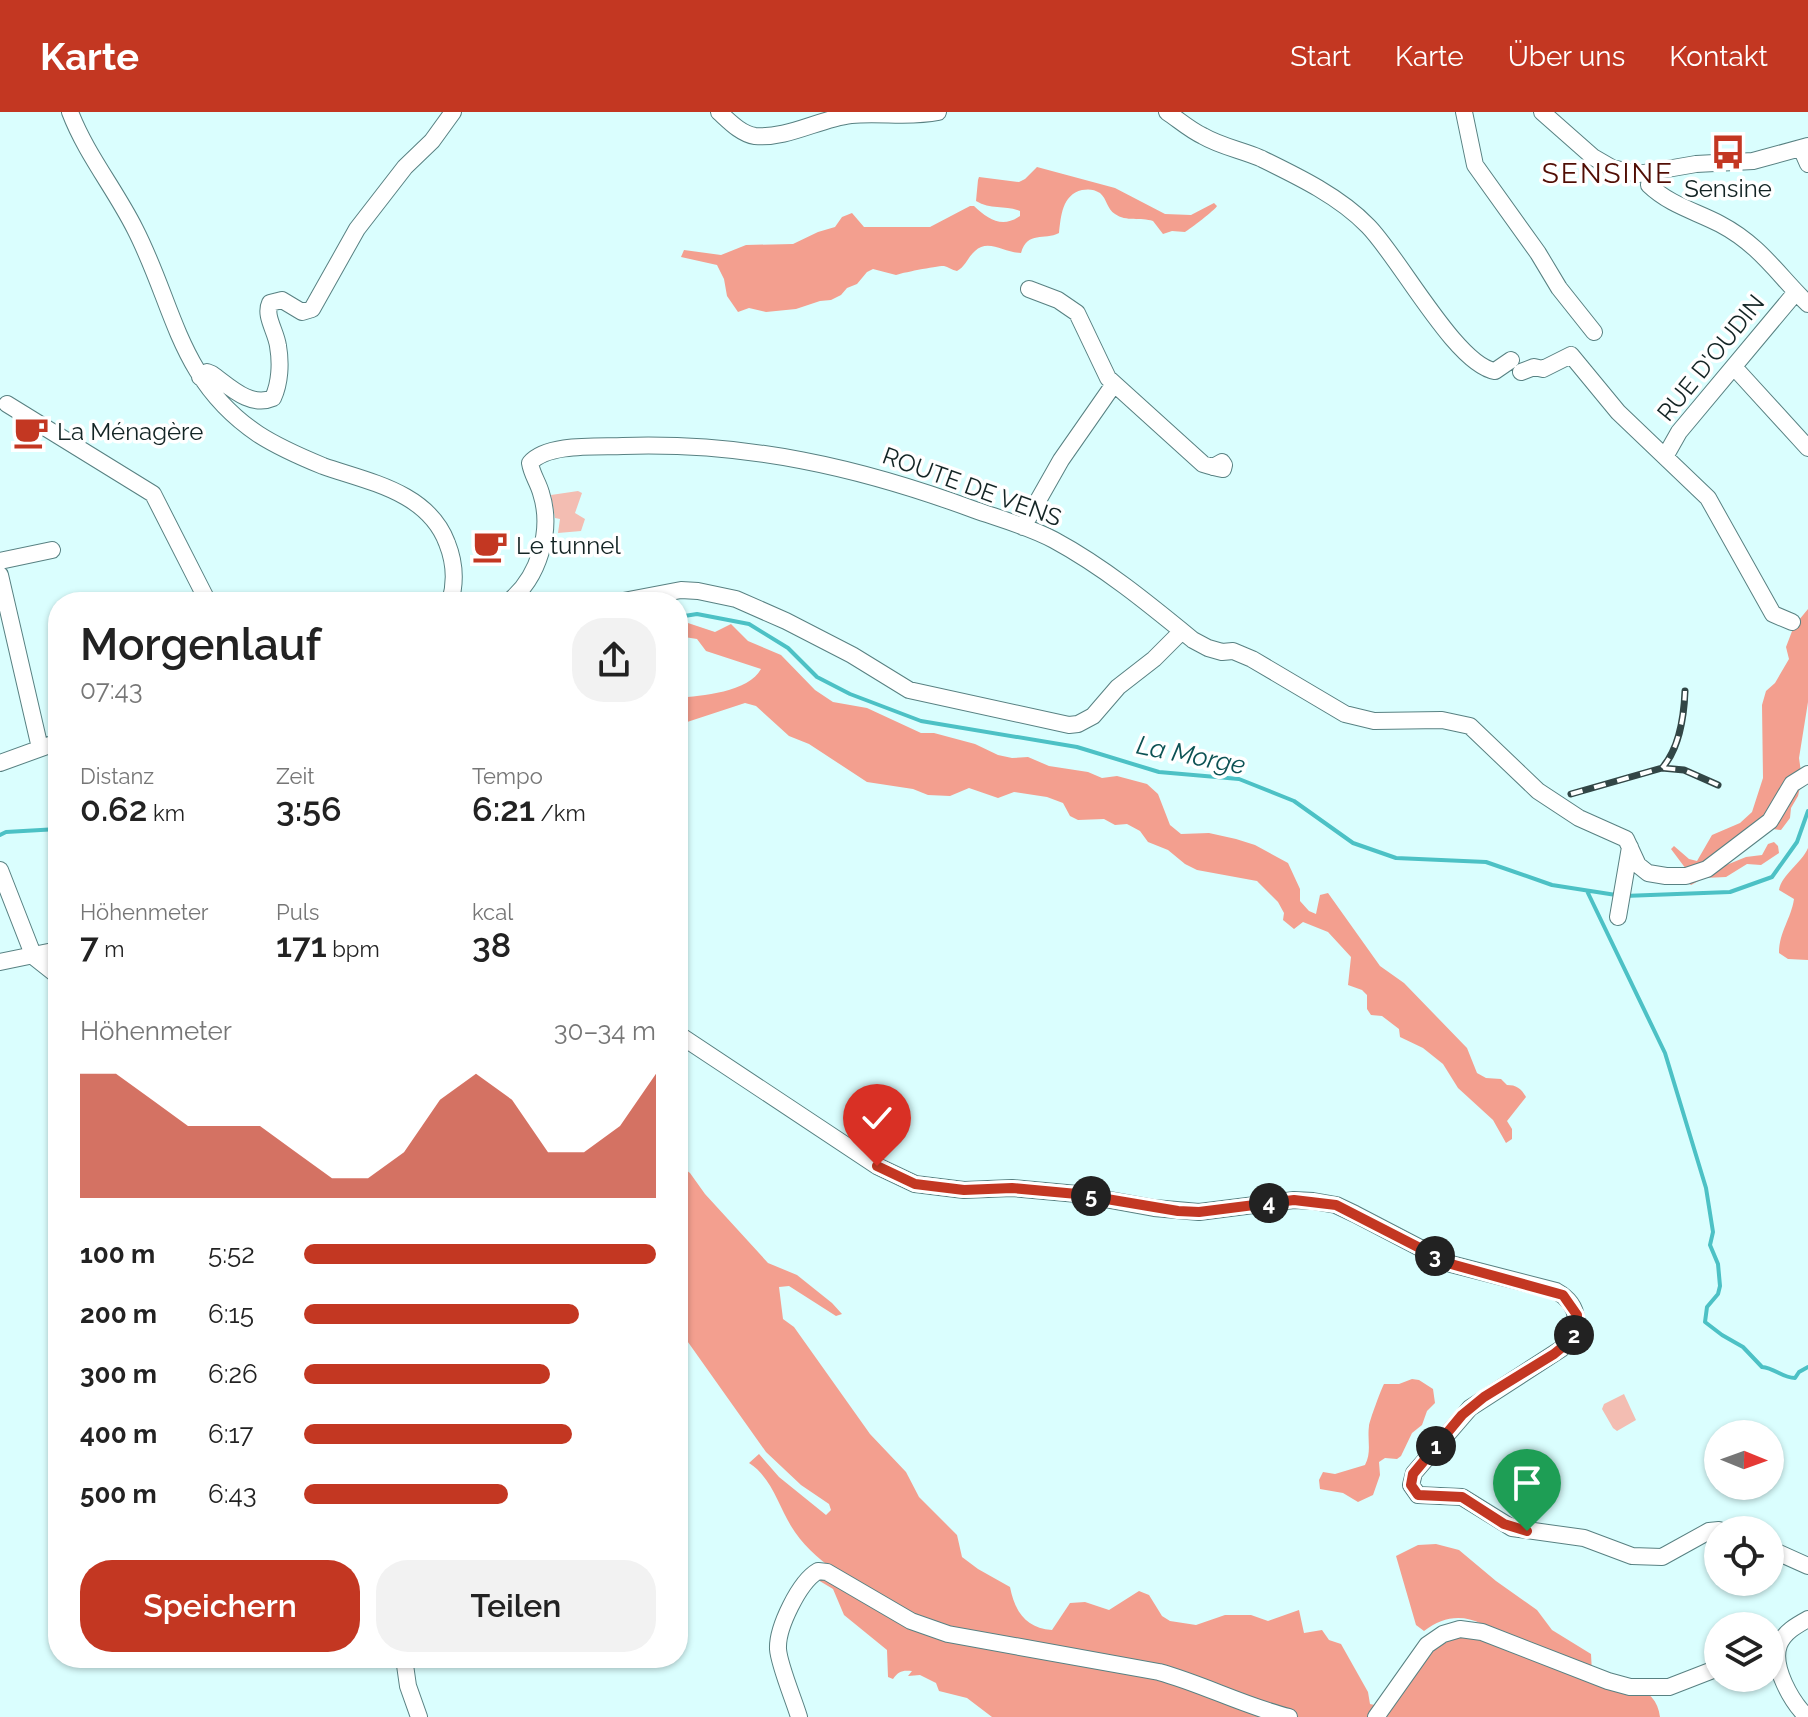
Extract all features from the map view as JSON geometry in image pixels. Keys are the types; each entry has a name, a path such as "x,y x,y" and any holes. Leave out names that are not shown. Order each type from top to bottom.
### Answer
{"street":[{"path":"70,112 94,160 134,225 181,344 200,377 228,410 257,433 304,458 398,492 430,514 443,532 451,553 453,592"},
{"path":"200,377 207,372 212,374 247,398 266,401 273,398 278,377 279,348 268,315 270,303 282,300 302,312 312,309 357,229 453,112"},
{"path":"719,112 737,128 753,136 784,133 850,115 900,116 938,112"},
{"path":"1167,112 1203,136 1259,158 1330,195 1368,226 1431,311 1470,356 1487,370 1516,366 1543,369 1571,355 1618,412 1666,455 1716,509 1773,614 1792,622"},
{"path":"1464,112 1475,165 1559,288 1594,332"},
{"path":"1542,112 1593,157 1624,171 1651,174 1696,164 1753,161 1806,153"},
{"path":"1651,174 1649,185 1661,196 1721,225 1763,254 1802,298"},
{"path":"1029,289 1058,300 1077,313 1108,378 1177,443 1203,464 1213,467"},
{"name":"RUE D'OUDIN","path":"1666,455 1679,432 1734,367 1802,298"},
{"path":"1734,367 1808,448"},
{"path":"1023,527 1061,460 1114,384"},
{"path":"2,402 153,494 203,592"},
{"name":"ROUTE DE VENS","path":"521,592 541,550 545,523 541,491 530,463 536,456 550,451 685,445 739,449 855,470 925,491 1050,538 1088,559 1208,648 1233,651 1252,659 1345,714 1374,721 1442,720 1470,726 1546,797 1579,818 1626,839 1638,865 1648,873 1686,876 1707,869 1770,821 1792,784 1808,774"},
{"path":"0,561 52,550"},
{"path":"0,575 40,748"},
{"path":"670,592 698,591 736,599 786,621 909,690 1069,725 1093,716 1118,687 1154,659 1182,631"},
{"path":"0,763 48,745"},
{"path":"1618,913 1630,847"},
{"path":"0,870 34,957 48,968"},
{"path":"0,962 48,953"},
{"path":"688,1041 877,1166 915,1184 964,1190 1012,1188 1077,1194 1154,1208 1199,1212 1294,1200 1313,1201 1336,1205 1451,1264 1556,1291 1567,1299 1577,1315 1577,1326 1571,1340 1462,1415 1414,1473 1411,1483 1414,1492 1425,1497 1462,1497 1512,1528 1580,1537 1627,1555 1644,1558 1666,1555 1704,1534"},
{"path":"1784,1555 1808,1566"},
{"path":"799,1717 778,1650 790,1609 802,1586 818,1571 827,1572 911,1621 948,1634 1159,1672 1289,1717"},
{"path":"1784,1637 1808,1619"},
{"path":"1376,1717 1427,1645 1443,1634 1460,1629 1482,1632 1630,1687 1669,1687 1704,1673"},
{"path":"406,1668 412,1701 419,1717"},
{"path":"1784,1677 1807,1717"}],"shaded area":[{"path":"1037,167 1115,188 1165,214 1191,215 1214,203 1217,206 1185,232 1163,234 1153,221 1119,216 1110,209 1100,193 1082,190 1066,201 1059,233 1028,241 1021,253 991,246 980,247 957,271 941,266 896,275 873,269 857,284 831,300 796,309 766,312 749,308 738,312 727,296 717,265 681,257 684,250 721,255 746,245 793,244 835,227 842,217 852,213 864,227 930,227 974,206 996,221 1007,222 1020,216 1020,211 987,206 976,201 979,177 1019,182"},
{"path":"582,493 575,513 585,519 581,531 558,533 560,519 555,518 551,495"},
{"path":"1808,609 1808,702 1799,758 1802,779 1798,796 1791,808 1790,818 1781,830 1773,829 1774,825 1714,870 1746,857 1762,855 1768,844 1774,842 1779,853 1761,865 1747,864 1726,877 1704,878 1691,885 1687,882 1689,873 1671,849 1674,846 1689,859 1697,861 1712,835 1740,823 1752,812 1763,778 1762,705 1766,691 1775,683 1789,659 1786,647 1794,626"},
{"path":"688,623 715,632 731,624 748,641 781,655 815,690 833,702 867,708 921,733 934,733 975,744 998,755 1028,757 1049,766 1088,772 1102,778 1117,776 1147,784 1158,794 1170,825 1181,834 1209,833 1236,839 1255,845 1288,863 1300,889 1300,901 1309,911 1316,914 1320,895 1328,893 1380,966 1404,983 1467,1048 1477,1073 1486,1078 1501,1079 1522,1091 1526,1097 1507,1121 1512,1129 1512,1139 1506,1143 1493,1120 1458,1088 1443,1064 1423,1048 1400,1037 1399,1029 1382,1016 1371,1015 1367,1009 1367,995 1348,985 1351,957 1328,932 1303,922 1294,929 1283,920 1284,913 1278,902 1257,881 1197,870 1168,850 1148,842 1140,831 1127,824 1115,825 1104,819 1078,820 1070,816 1063,803 1047,797 1014,792 998,798 969,788 950,796 928,795 913,789 867,782 809,744 789,736 756,706 745,703 688,722 688,697 736,688 755,677 761,669 706,651 697,639 688,638"},
{"path":"1808,848 1808,960 1788,959 1779,953 1794,899 1779,890"},
{"path":"688,1172 768,1263 797,1275 842,1314 836,1316 789,1286 779,1287 783,1319 794,1327 870,1434 906,1472 919,1497 957,1535 962,1557 1010,1587 1019,1611 1035,1626 1052,1630 1070,1603 1085,1602 1109,1610 1139,1591 1149,1595 1162,1616 1170,1621 1196,1625 1225,1615 1251,1615 1268,1621 1299,1610 1304,1633 1322,1630 1329,1640 1341,1644 1368,1692 1370,1704 1388,1708 1432,1648 1482,1624 1459,1618 1445,1620 1424,1631 1416,1625 1396,1556 1418,1545 1436,1544 1459,1550 1537,1610 1552,1630 1591,1654 1592,1673 1635,1686 1652,1697 1660,1717 992,1717 967,1698 939,1691 936,1683 920,1675 908,1676 912,1671 901,1672 893,1679 888,1677 887,1650 844,1615 833,1589 818,1580 835,1578 835,1570 816,1556 800,1538 769,1483 749,1463 759,1454 779,1477 826,1515 831,1510 829,1504 801,1485 766,1452 688,1342"},
{"path":"1412,1379 1433,1389 1435,1403 1427,1411 1422,1425 1412,1433 1401,1456 1379,1462 1380,1475 1373,1495 1358,1502 1343,1493 1320,1489 1319,1480 1323,1472 1335,1474 1365,1465 1370,1423 1384,1384 1399,1384"},
{"path":"1624,1394 1636,1420 1617,1431 1602,1409 1604,1404"}],"waterway":[{"name":"La Morge","path":"688,615 697,614 749,624 788,648 817,677 850,694 921,721 1077,747 1159,772 1239,779 1294,801 1353,843 1396,858 1486,862 1552,885 1616,895"},
{"name":"La Morge","path":"1624,896 1730,892 1772,877 1797,842 1808,811"},
{"name":"La Morge","path":"0,835 48,830"},
{"path":"1587,891 1665,1053 1706,1188 1713,1232 1710,1245 1718,1264 1720,1286 1718,1294 1707,1307 1705,1322 1743,1347 1762,1367 1795,1378 1808,1367"}],"railway":[{"path":"1662,768 1676,742 1685,691"},
{"path":"1571,794 1662,768 1684,770 1718,785"}],"place":[{"name":"Sensine","path":"1728,152"},
{"name":"La Ménagère","path":"31,432"},
{"name":"Le tunnel","path":"490,546"}],"district":[{"name":"SENSINE","path":"1608,173"}],"route":[{"path":"877,1166 915,1184 964,1190 1012,1188 1077,1194 1178,1211 1199,1212 1294,1200 1336,1205 1451,1264 1556,1291 1563,1295 1577,1315 1577,1326 1571,1340 1462,1415 1418,1467 1411,1480 1418,1495 1462,1497 1504,1524 1527,1531"}]}
